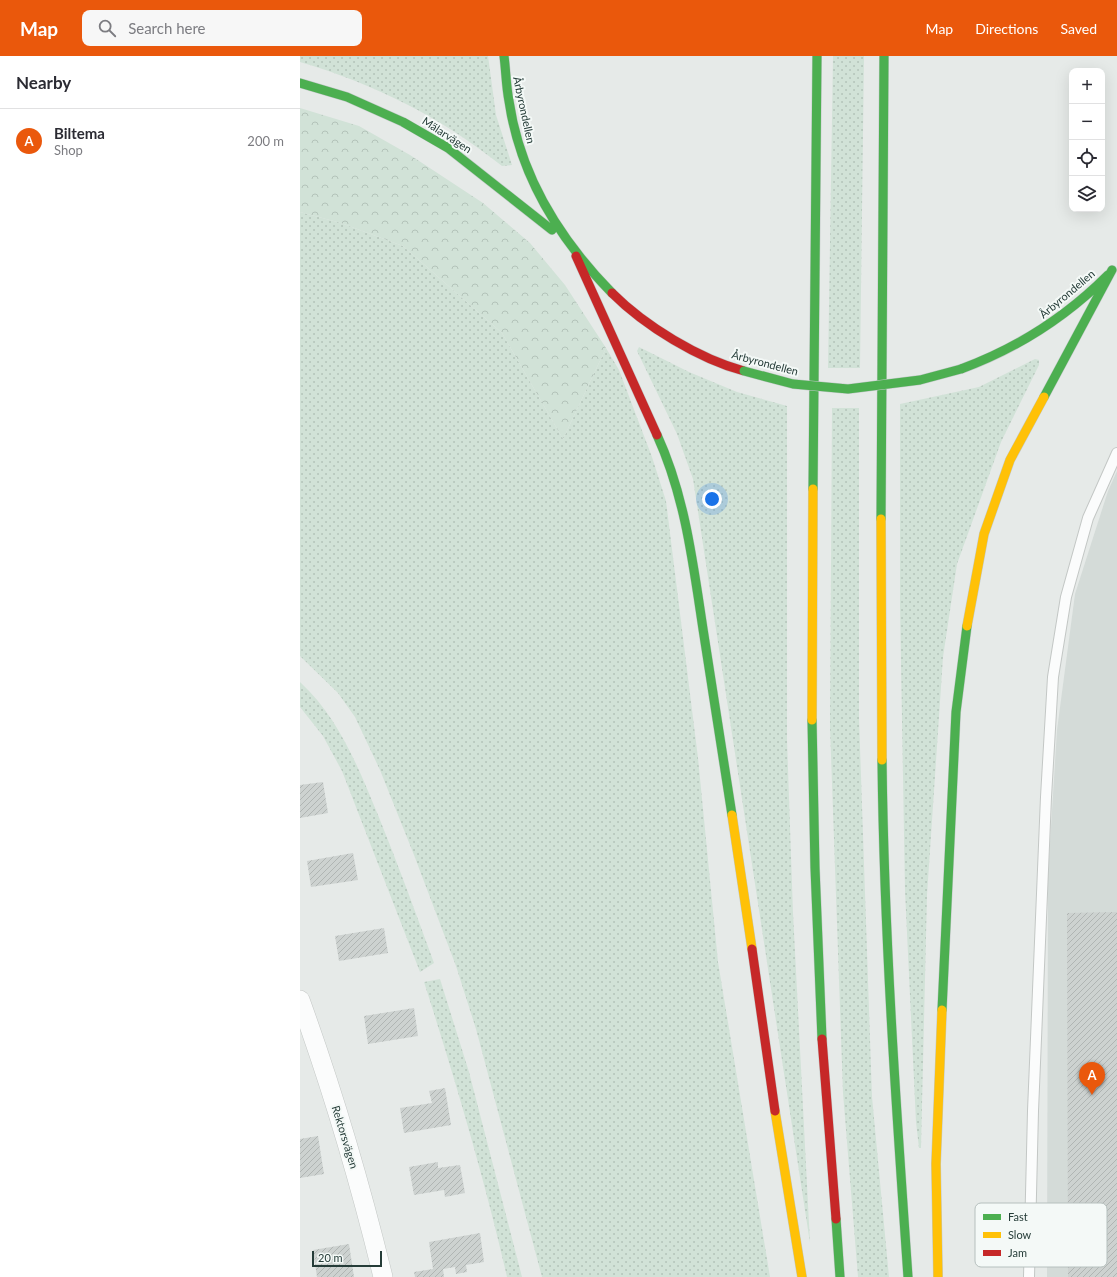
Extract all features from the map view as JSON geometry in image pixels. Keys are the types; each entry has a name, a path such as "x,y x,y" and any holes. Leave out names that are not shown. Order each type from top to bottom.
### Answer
{"main road":[{"name":"Årbyrondellen","path":"504,56 505,84 518,144 541,202 563,239 576,256 630,310 671,340 732,368 793,384 848,389 920,380 990,360 1055,322 1098,286 1114,268"},
{"path":"817,56 811,655 815,868 822,1038 840,1277"},
{"path":"884,56 881,583 883,838 898,1132 908,1277"},
{"name":"Mälarvägen","path":"300,83 347,98 396,119 448,148 563,239"},
{"path":"576,256 666,455 683,510 695,574 755,966 773,1101 802,1277"},
{"path":"938,1277 936,1164 945,919 956,712 967,624 984,534 1010,460 1114,268"}],"street":[{"name":"Rektorsvägen","path":"300,1000 343,1128 366,1207 383,1277"}],"lane":[{"path":"1031,1203 1035,1056 1046,797 1053,677 1066,597 1088,518 1117,453"},
{"path":"1029,1267 1029,1277"}],"shaded area":[{"path":"1117,471 1117,1277 1047,1277 1047,1267 1107,1267 1107,1203 1047,1203 1048,876 1057,730 1075,594 1108,491"}],"green space":[{"path":"300,56 488,56 496,115 512,165 502,166 456,133 407,104 355,81 300,62"},
{"path":"833,56 864,56 860,368 828,368"},
{"path":"300,108 359,126 410,155 483,203 530,243 565,285 606,348 563,439 502,333 403,246 341,223 300,212"},
{"path":"300,212 341,223 403,246 502,333 563,439 606,348 619,370 652,457 666,501 698,758 718,962 770,1277 542,1277 476,1029 456,966 414,855 380,770 355,717 338,693 300,656"},
{"path":"639,347 689,372 737,392 787,406 787,740 793,913 810,1243 693,479 677,434 637,351"},
{"path":"1035,359 1039,360 1039,365 1001,442 957,564 943,657 927,895 921,1148 919,1148 916,1122 905,891 900,605 900,404 979,387"},
{"path":"832,408 859,408 859,718 872,1097 889,1277 858,1277 843,1093 830,727"},
{"path":"300,682 314,696 337,727 355,761 378,815 434,963 420,972 342,771 323,736 300,707"},
{"path":"440,979 469,1072 522,1277 507,1277 489,1202 447,1055 424,982"}],"building":[{"path":"323,782 328,813 300,818 300,785"},
{"path":"353,853 358,880 311,887 307,861"},
{"path":"1117,912 1117,1277 1068,1277 1068,1267 1107,1267 1107,1203 1068,1203 1067,913"},
{"path":"384,928 388,953 339,961 335,936"},
{"path":"414,1008 418,1036 368,1044 364,1016"},
{"path":"445,1088 451,1125 404,1133 400,1108 432,1103 429,1091"},
{"path":"318,1136 324,1174 300,1178 300,1139"},
{"path":"438,1162 438,1168 460,1165 465,1193 445,1197 444,1190 414,1195 409,1167"},
{"path":"480,1233 484,1262 466,1265 467,1272 456,1274 455,1267 443,1269 444,1277 415,1277 414,1272 433,1269 429,1242"},
{"path":"349,1244 354,1277 317,1277 313,1250"}],"traffic: fast":[{"path":"504,56 508,95 514,129 533,181 546,206 576,252 612,293"},
{"path":"813,489 817,56"},
{"path":"881,519 884,56"},
{"path":"300,83 347,97 403,122 448,148 552,230"},
{"path":"1044,397 1112,270"},
{"path":"961,369 1002,352 1040,330 1075,305 1108,275"},
{"path":"744,371 793,384 848,389 920,380 961,369"},
{"path":"657,435 675,482 687,530 696,579 732,815"},
{"path":"942,1010 956,712 967,626"},
{"path":"812,720 815,868 822,1039"},
{"path":"882,760 888,954 908,1277"},
{"path":"836,1219 840,1277"}],"traffic: slow":[{"path":"967,626 984,534 1010,460 1044,397"},
{"path":"812,720 813,489"},
{"path":"881,519 882,760"},
{"path":"732,815 752,949"},
{"path":"938,1277 936,1164 942,1010"},
{"path":"775,1111 802,1277"}],"traffic: jam":[{"path":"576,256 657,435"},
{"path":"612,293 640,317 674,340 691,350 727,366 744,371"},
{"path":"752,949 775,1111"},
{"path":"822,1039 836,1219"}],"place":[{"name":"Biltema","path":"1092,1095"}]}
